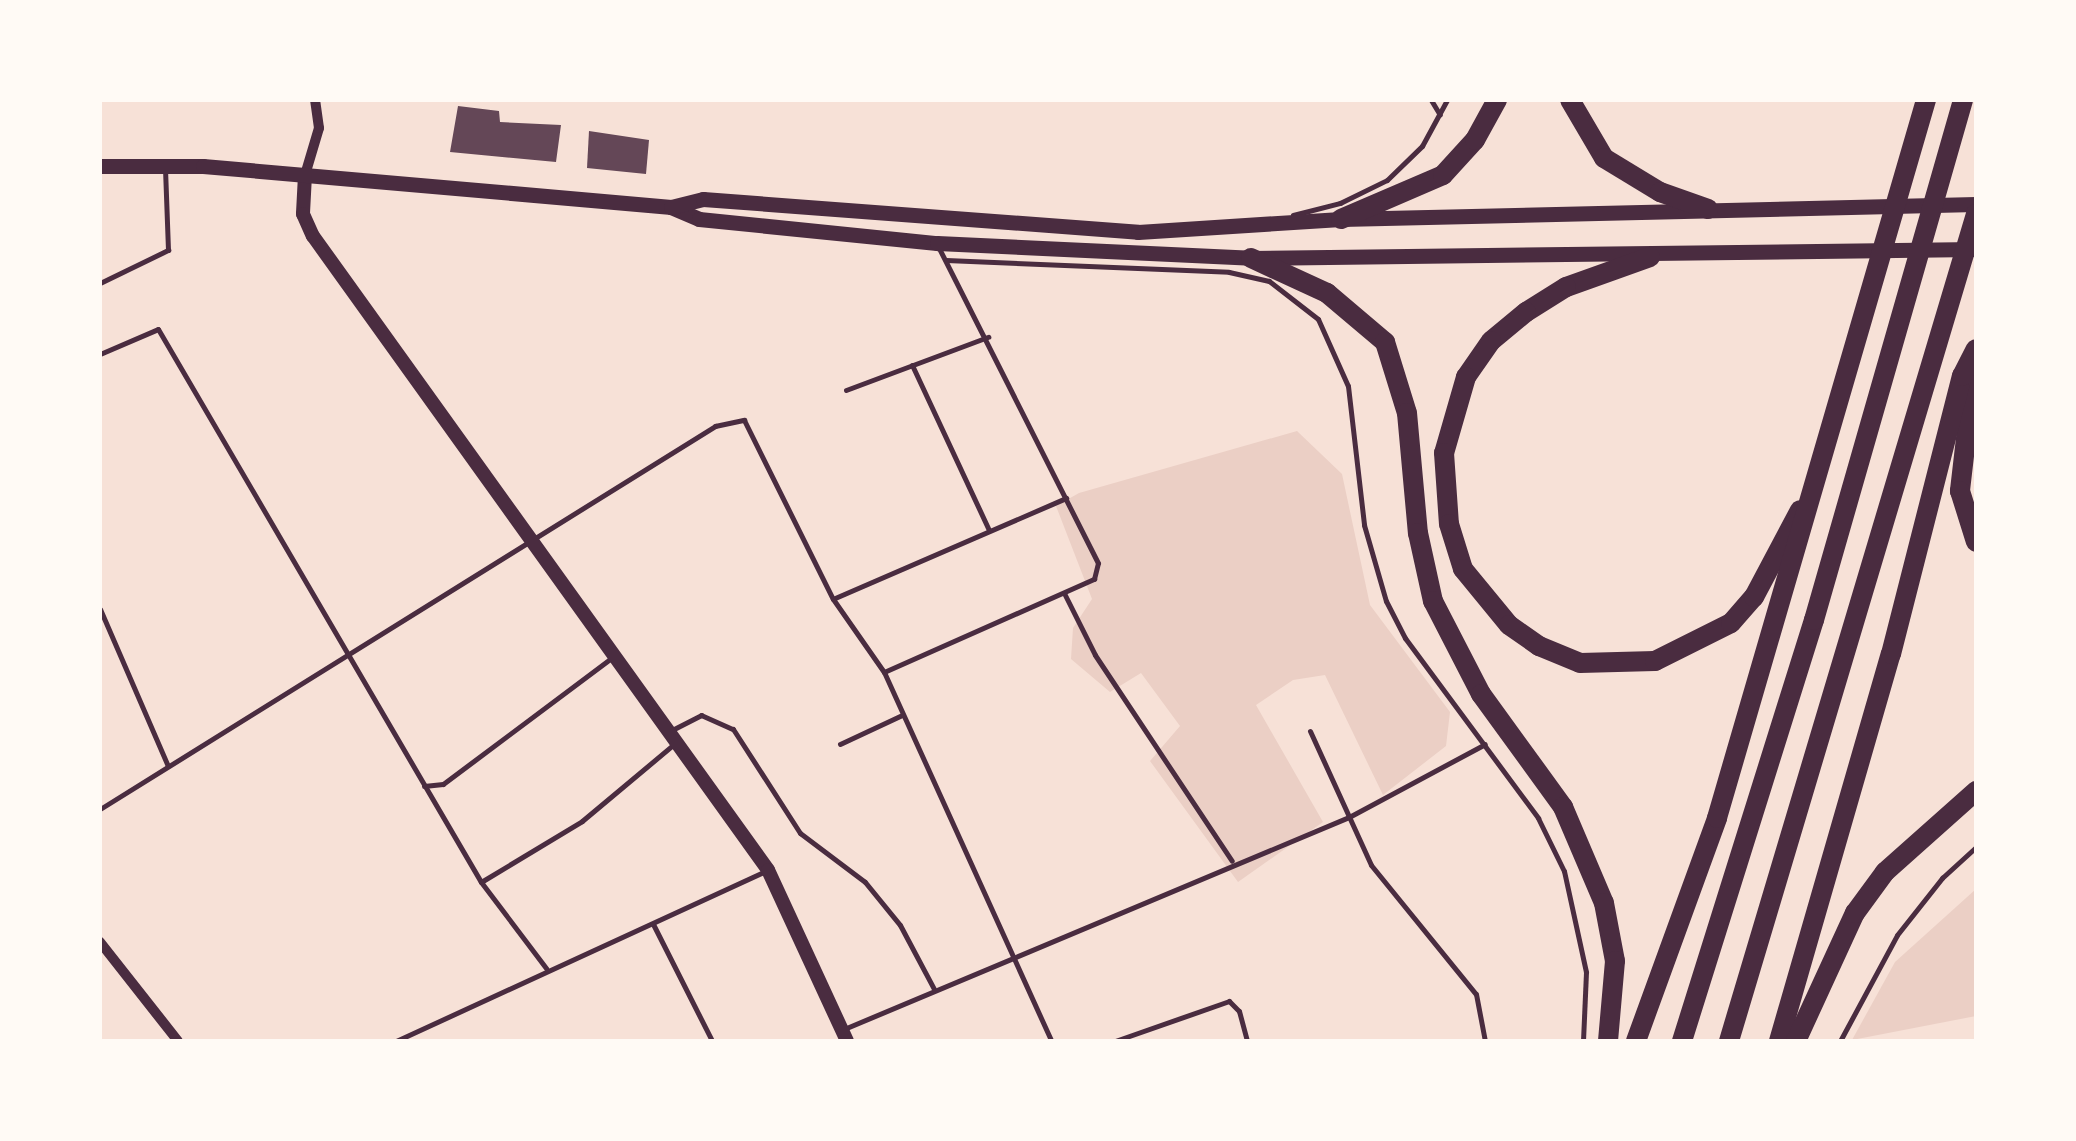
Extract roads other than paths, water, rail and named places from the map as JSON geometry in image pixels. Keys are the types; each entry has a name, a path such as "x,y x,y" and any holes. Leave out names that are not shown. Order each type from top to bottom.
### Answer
{"highway":[{"path":"1341,219 1443,175 1498,100"},
{"path":"1570,100 1575,119 1604,158 1660,192 1708,210"},
{"path":"1682,1041 1912,286 1963,100"},
{"path":"1636,1041 1716,818 1923,105"},
{"path":"1729,1041 1976,214"},
{"path":"1650,257 1566,287 1526,312 1491,341 1466,377 1449,418 1444,487 1463,569 1482,598 1539,646 1580,663 1655,661 1731,623 1770,570 1810,490"},
{"path":"1252,258 1328,293 1384,342 1407,413 1418,533 1433,601 1481,694 1563,807 1604,903 1615,962 1608,1041"},
{"path":"1778,1041 1890,654 1962,376 1976,349"},
{"path":"1976,363 1960,491 1976,542"},
{"path":"1796,1041 1855,914 1885,872 1976,790"}],"main road":[{"path":"100,166 165,165 305,175 671,207 699,218 937,243 1252,258 1650,257 1976,249"},
{"path":"671,207 703,200 1042,230 1235,230 1341,219 1976,204"}],"street":[{"path":"315,100 318,128 305,175 303,214 313,236 398,360 535,540 768,870 846,1035"},
{"path":"100,942 178,1041"}],"lane":[{"path":"1431,100 1440,115"},
{"path":"1235,230 1340,203 1387,180 1440,115 1446,100"},
{"path":"100,282 168,250 165,165"},
{"path":"884,672 1094,578 1098,563 988,337 937,243"},
{"path":"946,260 1229,272 1269,281 1318,319 1348,386 1364,525 1380,585 1405,638 1538,818 1564,871 1586,972 1582,1041"},
{"path":"100,354 158,329 480,882 546,968"},
{"path":"846,390 988,337"},
{"path":"912,365 989,530"},
{"path":"100,809 351,658 732,417 744,420 834,598 884,672 1051,1041"},
{"path":"834,598 1066,498"},
{"path":"1064,592 1095,655 1232,861"},
{"path":"100,609 168,766"},
{"path":"424,786 443,784 616,654"},
{"path":"840,744 902,714"},
{"path":"480,882 582,820 701,715 732,729 800,833 865,882 900,926 934,990"},
{"path":"1310,732 1371,865 1476,994 1485,1041"},
{"path":"846,1035 1010,956 1232,861 1349,817 1485,744"},
{"path":"1840,1041 1896,936 1942,878 1976,847"},
{"path":"396,1041 546,968 654,924 768,870"},
{"path":"654,924 712,1041"},
{"path":"1115,1041 1228,1001 1239,1012 1247,1041"}]}
